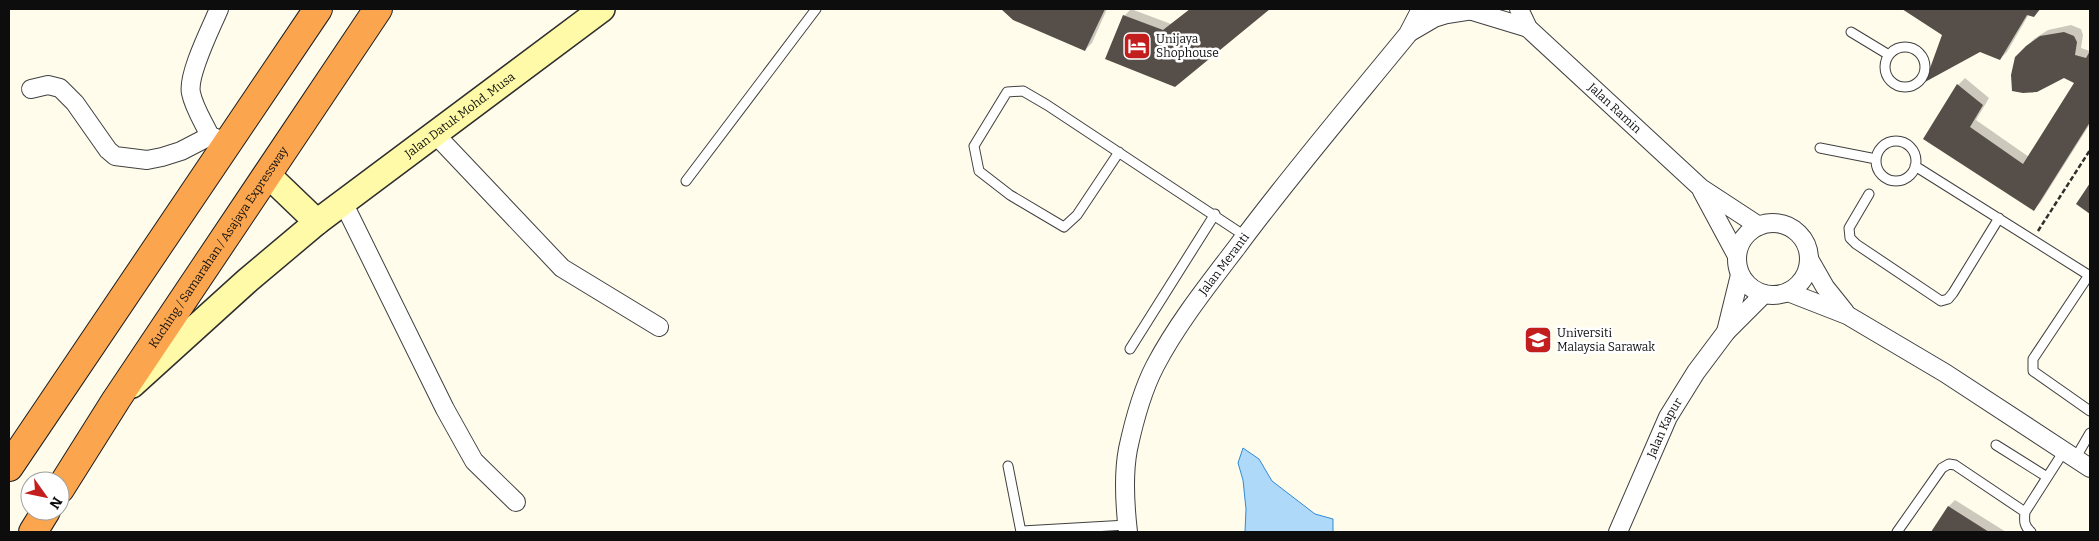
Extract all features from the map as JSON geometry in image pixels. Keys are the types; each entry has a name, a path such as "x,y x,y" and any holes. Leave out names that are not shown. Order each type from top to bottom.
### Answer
{"highway":[{"path":"9,467 219,139 318,9"},
{"name":"Kuching / Samarahan / Asajaya Expressway","path":"70,473 116,400 378,9"},
{"path":"33,532 40,521"}],"street":[{"path":"31,89 48,85 60,88 75,103 108,150 115,156 147,160 162,158 219,139 195,105 191,86 200,56 219,9"},
{"name":"Jalan Datuk Mohd. Musa","path":"116,400 248,280 317,222 602,9"},
{"path":"1408,34 1421,9"},
{"path":"1519,9 1528,28"},
{"path":"1408,34 1434,18 1466,10 1528,28"},
{"name":"Jalan Ramin","path":"1528,28 1701,188 1759,226"},
{"name":"Jalan Meranti","path":"1128,528 1127,451 1140,405 1154,368 1201,296 1288,178 1408,34"},
{"path":"434,133 562,268 659,327"},
{"path":"268,175 317,222"},
{"name":"Jalan Ramin","path":"1701,188 1737,256"},
{"path":"343,202 445,410 474,462 516,502"},
{"path":"1809,259 1804,278 1788,292 1776,295 1764,294 1746,284 1740,275 1737,256 1744,238 1759,226 1771,223 1783,225 1794,230 1802,238 1807,248 1809,259 1825,287 1847,315"},
{"name":"Jalan Kapur","path":"1726,332 1740,275"},
{"path":"1788,292 1847,315 1946,373 2090,468"},
{"name":"Jalan Kapur","path":"1618,532 1668,417 1696,372 1726,332 1764,294"}],"lane":[{"path":"686,181 816,9"},
{"path":"1851,32 1888,54"},
{"path":"1904,47 1913,49 1920,54 1924,62 1924,71 1920,80 1913,85 1905,87 1896,86 1889,80 1885,72 1888,54 1904,47"},
{"path":"1119,152 1077,215 1064,227 1010,195 979,171 974,146 1007,92 1023,91 1047,105 1215,214 1245,236"},
{"path":"1888,142 1903,142 1913,152 1915,166 1907,177 1894,181 1882,176 1876,165 1876,159 1878,152 1888,142"},
{"path":"1820,148 1876,159"},
{"path":"1915,166 2090,275 2033,359 2032,367 2033,371 2090,411"},
{"path":"1869,194 1849,228 1850,238 1856,244 1941,301 1948,299 1999,218"},
{"path":"1130,349 1215,214"},
{"path":"2031,532 2026,528 2024,522 2025,512 2047,477 2090,433"},
{"path":"1996,445 2047,477"},
{"path":"1898,532 1942,468 1949,464 1955,465 2025,512"},
{"path":"1008,466 1022,531 1128,528"}],"path":[{"path":"2033,239 2090,150"}],"water":[{"path":"1243,448 1259,459 1272,481 1315,514 1333,519 1333,532 1245,532 1246,509 1243,480 1238,463"}],"building":[{"path":"1001,9 1105,9 1085,51 1013,20"},
{"path":"1190,9 1270,9 1175,87 1105,59 1123,15 1163,30"},
{"path":"1902,9 2040,9 2034,17 2027,15 2000,60 1980,52 1925,82 1942,35"},
{"path":"2064,32 2074,36 2077,42 2075,55 2086,58 2090,51 2090,122 2034,211 1923,139 1957,84 1983,105 1970,127 2023,164 2074,83 2064,78 2037,92 2023,93 2012,91 2011,75 2015,57 2040,36"},
{"path":"2090,183 2090,214 2076,204"},
{"path":"1948,506 1989,532 1931,532"}],"place":[{"name":"Unijaya Shophouse","path":"1137,46"},
{"name":"Universiti Malaysia Sarawak","path":"1538,340"}]}
